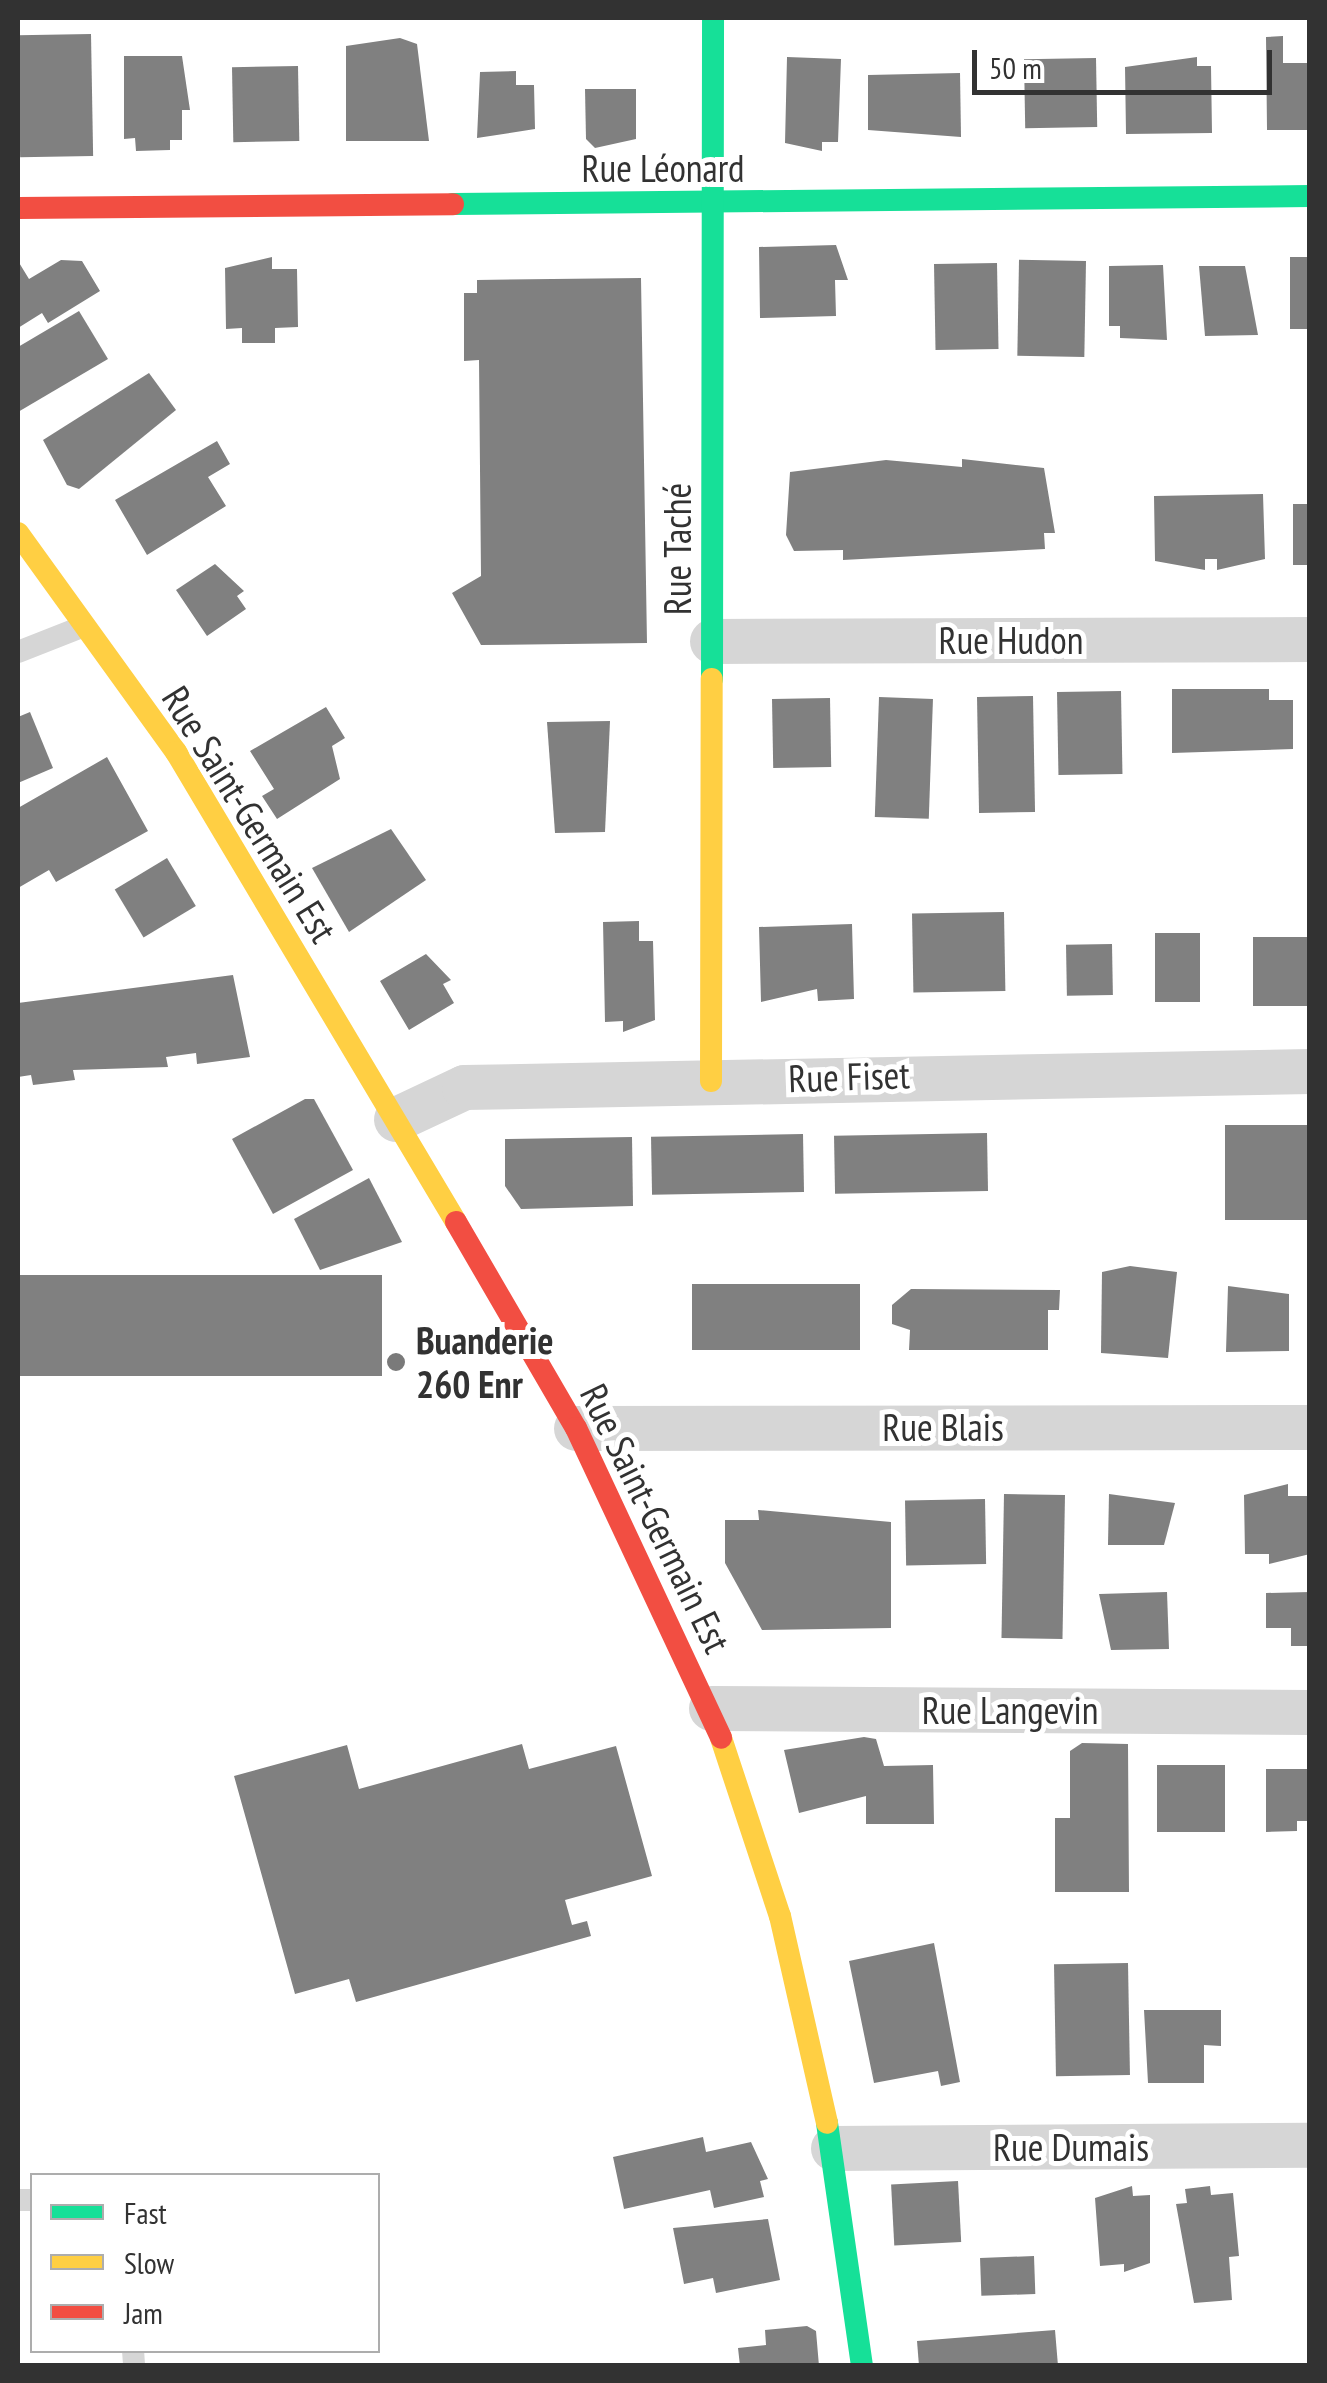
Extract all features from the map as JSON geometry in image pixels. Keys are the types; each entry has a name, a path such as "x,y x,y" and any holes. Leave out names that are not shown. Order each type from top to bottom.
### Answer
{"street":[{"name":"Rue Taché","path":"711,1080 713,18"},
{"name":"Rue Léonard","path":"18,208 1310,196"},
{"name":"Rue Saint-Germain Est","path":"18,533 176,752 396,1119 576,1428 711,1708 780,1916 833,2148 862,2366"},
{"name":"Rue Hudon","path":"712,642 1310,639"},
{"name":"Rue Fiset","path":"396,1119 464,1087 1310,1071"},
{"name":"Rue Blais","path":"576,1428 1310,1426"},
{"name":"Rue Langevin","path":"711,1708 1310,1712"},
{"name":"Rue Dumais","path":"833,2148 1310,2146"}],"lane":[{"path":"18,652 84,626"}],"building":[{"path":"91,34 93,156 20,157 18,35"},
{"path":"1283,36 1283,63 1310,63 1310,130 1267,130 1266,37"},
{"path":"400,38 417,44 429,141 346,141 346,46"},
{"path":"124,56 182,56 190,110 182,110 182,140 170,140 170,150 136,151 135,138 124,139"},
{"path":"787,57 841,59 838,142 822,142 822,151 785,143"},
{"path":"1197,57 1197,66 1211,66 1212,133 1126,134 1125,67"},
{"path":"1096,58 1097,127 1025,128 1024,59"},
{"path":"298,66 299,141 233,142 232,67"},
{"path":"516,71 516,85 534,85 535,129 477,138 480,72"},
{"path":"960,73 961,137 868,130 868,75"},
{"path":"585,89 636,89 636,139 595,148 586,139"},
{"path":"836,245 848,280 835,280 836,316 760,318 759,247"},
{"path":"272,257 272,269 297,269 298,327 275,328 275,343 242,343 242,328 226,329 225,268"},
{"path":"1290,257 1310,257 1310,329 1290,329"},
{"path":"61,260 82,261 100,291 48,323 42,313 18,328 18,261 29,279"},
{"path":"1019,260 1086,261 1084,357 1017,356"},
{"path":"997,263 999,349 936,350 934,264"},
{"path":"1163,265 1167,340 1120,338 1120,326 1109,326 1109,266"},
{"path":"1199,266 1245,266 1258,335 1205,336"},
{"path":"641,278 647,643 481,645 452,593 481,576 479,360 464,361 464,293 477,293 477,280"},
{"path":"79,311 108,359 18,412 18,347"},
{"path":"149,373 176,410 79,489 67,485 43,440"},
{"path":"217,441 230,464 208,477 226,506 147,555 115,500"},
{"path":"962,459 1044,468 1055,533 1044,533 1045,549 843,560 843,550 794,551 786,535 790,472 886,460 962,467"},
{"path":"1263,494 1265,559 1217,570 1217,559 1205,559 1205,570 1155,561 1154,496"},
{"path":"1293,504 1310,504 1310,565 1293,565"},
{"path":"215,564 244,591 237,596 246,609 207,636 176,590"},
{"path":"1172,689 1269,689 1269,700 1293,700 1293,749 1172,753"},
{"path":"1121,691 1122,774 1058,775 1057,692"},
{"path":"1033,696 1035,812 979,813 977,697"},
{"path":"879,697 933,699 929,819 875,817"},
{"path":"830,698 831,767 773,768 772,699"},
{"path":"326,707 345,738 332,746 340,779 277,819 262,796 274,789 250,751"},
{"path":"30,712 53,768 18,783 18,717"},
{"path":"610,721 605,832 555,833 547,722"},
{"path":"107,757 148,831 56,882 49,870 18,888 18,808"},
{"path":"391,829 426,880 349,932 312,868"},
{"path":"167,858 196,906 144,937 115,889"},
{"path":"1004,912 1005,991 913,993 912,914"},
{"path":"639,921 639,941 653,941 655,1020 623,1032 623,1021 605,1022 603,922"},
{"path":"852,924 854,999 818,1001 817,989 761,1002 759,927"},
{"path":"1155,933 1200,933 1200,1002 1155,1002"},
{"path":"1253,937 1310,937 1310,1006 1253,1006"},
{"path":"1112,944 1113,995 1067,996 1066,945"},
{"path":"426,954 451,980 443,984 454,1003 409,1030 380,981"},
{"path":"233,975 250,1057 197,1064 196,1053 166,1057 168,1067 73,1070 75,1080 33,1085 31,1075 18,1077 18,1003"},
{"path":"305,1099 314,1099 353,1170 273,1214 232,1139"},
{"path":"1225,1125 1310,1125 1310,1220 1225,1220"},
{"path":"987,1133 988,1191 835,1194 834,1136"},
{"path":"803,1134 804,1192 652,1195 651,1137"},
{"path":"632,1137 633,1206 521,1209 505,1186 505,1139"},
{"path":"369,1178 402,1242 320,1270 294,1219"},
{"path":"1130,1266 1177,1272 1168,1358 1101,1353 1102,1272"},
{"path":"18,1275 382,1275 382,1376 18,1376"},
{"path":"692,1284 860,1284 860,1350 692,1350"},
{"path":"1228,1286 1289,1294 1289,1351 1226,1352"},
{"path":"911,1289 1060,1290 1059,1310 1048,1310 1048,1350 909,1350 910,1330 892,1324 892,1305"},
{"path":"1288,1484 1288,1496 1310,1496 1310,1554 1269,1564 1269,1554 1245,1554 1244,1495"},
{"path":"1004,1494 1065,1495 1062,1639 1001,1638"},
{"path":"1109,1494 1175,1503 1164,1545 1108,1545"},
{"path":"985,1499 986,1564 906,1565 905,1500"},
{"path":"758,1510 891,1522 891,1628 762,1630 725,1563 725,1520 759,1520"},
{"path":"1167,1592 1169,1649 1111,1650 1099,1594"},
{"path":"1310,1592 1310,1646 1291,1646 1291,1628 1266,1628 1266,1593"},
{"path":"864,1737 876,1739 884,1766 933,1765 934,1824 866,1824 866,1796 799,1813 784,1750"},
{"path":"1082,1743 1128,1744 1129,1892 1055,1892 1055,1818 1070,1818 1070,1751"},
{"path":"522,1744 529,1769 616,1746 652,1876 565,1900 572,1925 587,1921 591,1936 356,2002 349,1979 295,1994 234,1776 347,1745 359,1789"},
{"path":"1157,1765 1225,1765 1225,1832 1157,1832"},
{"path":"1266,1769 1310,1769 1310,1821 1297,1821 1297,1831 1266,1832"},
{"path":"934,1943 960,2082 941,2086 938,2071 874,2083 849,1961"},
{"path":"1128,1963 1130,2075 1056,2076 1054,1964"},
{"path":"1144,2010 1221,2010 1221,2046 1204,2045 1204,2083 1148,2083"},
{"path":"703,2137 706,2152 751,2142 768,2179 760,2181 764,2197 714,2208 710,2190 624,2209 613,2157"},
{"path":"958,2181 961,2242 894,2245 891,2185"},
{"path":"1132,2186 1133,2196 1150,2195 1150,2263 1124,2272 1124,2264 1100,2266 1095,2198"},
{"path":"1210,2186 1211,2195 1233,2193 1239,2256 1229,2257 1232,2300 1194,2303 1176,2204 1187,2203 1185,2189"},
{"path":"768,2219 780,2280 716,2293 713,2278 684,2284 673,2228"},
{"path":"1034,2256 1035,2294 981,2296 980,2258"},
{"path":"807,2326 816,2331 819,2366 740,2366 738,2348 766,2345 765,2330"},
{"path":"1055,2330 1058,2366 919,2366 917,2341"}],"traffic: fast":[{"path":"712,679 713,18"},
{"path":"453,204 1310,196"},
{"path":"827,2123 862,2366"}],"traffic: slow":[{"path":"18,533 176,752 456,1222"},
{"path":"711,1081 712,679"},
{"path":"721,1738 780,1916 827,2123"}],"traffic: jam":[{"path":"18,208 453,204"},
{"path":"456,1222 576,1428 721,1738"}],"place":[{"name":"Buanderie 260 Enr","path":"396,1362"}]}
